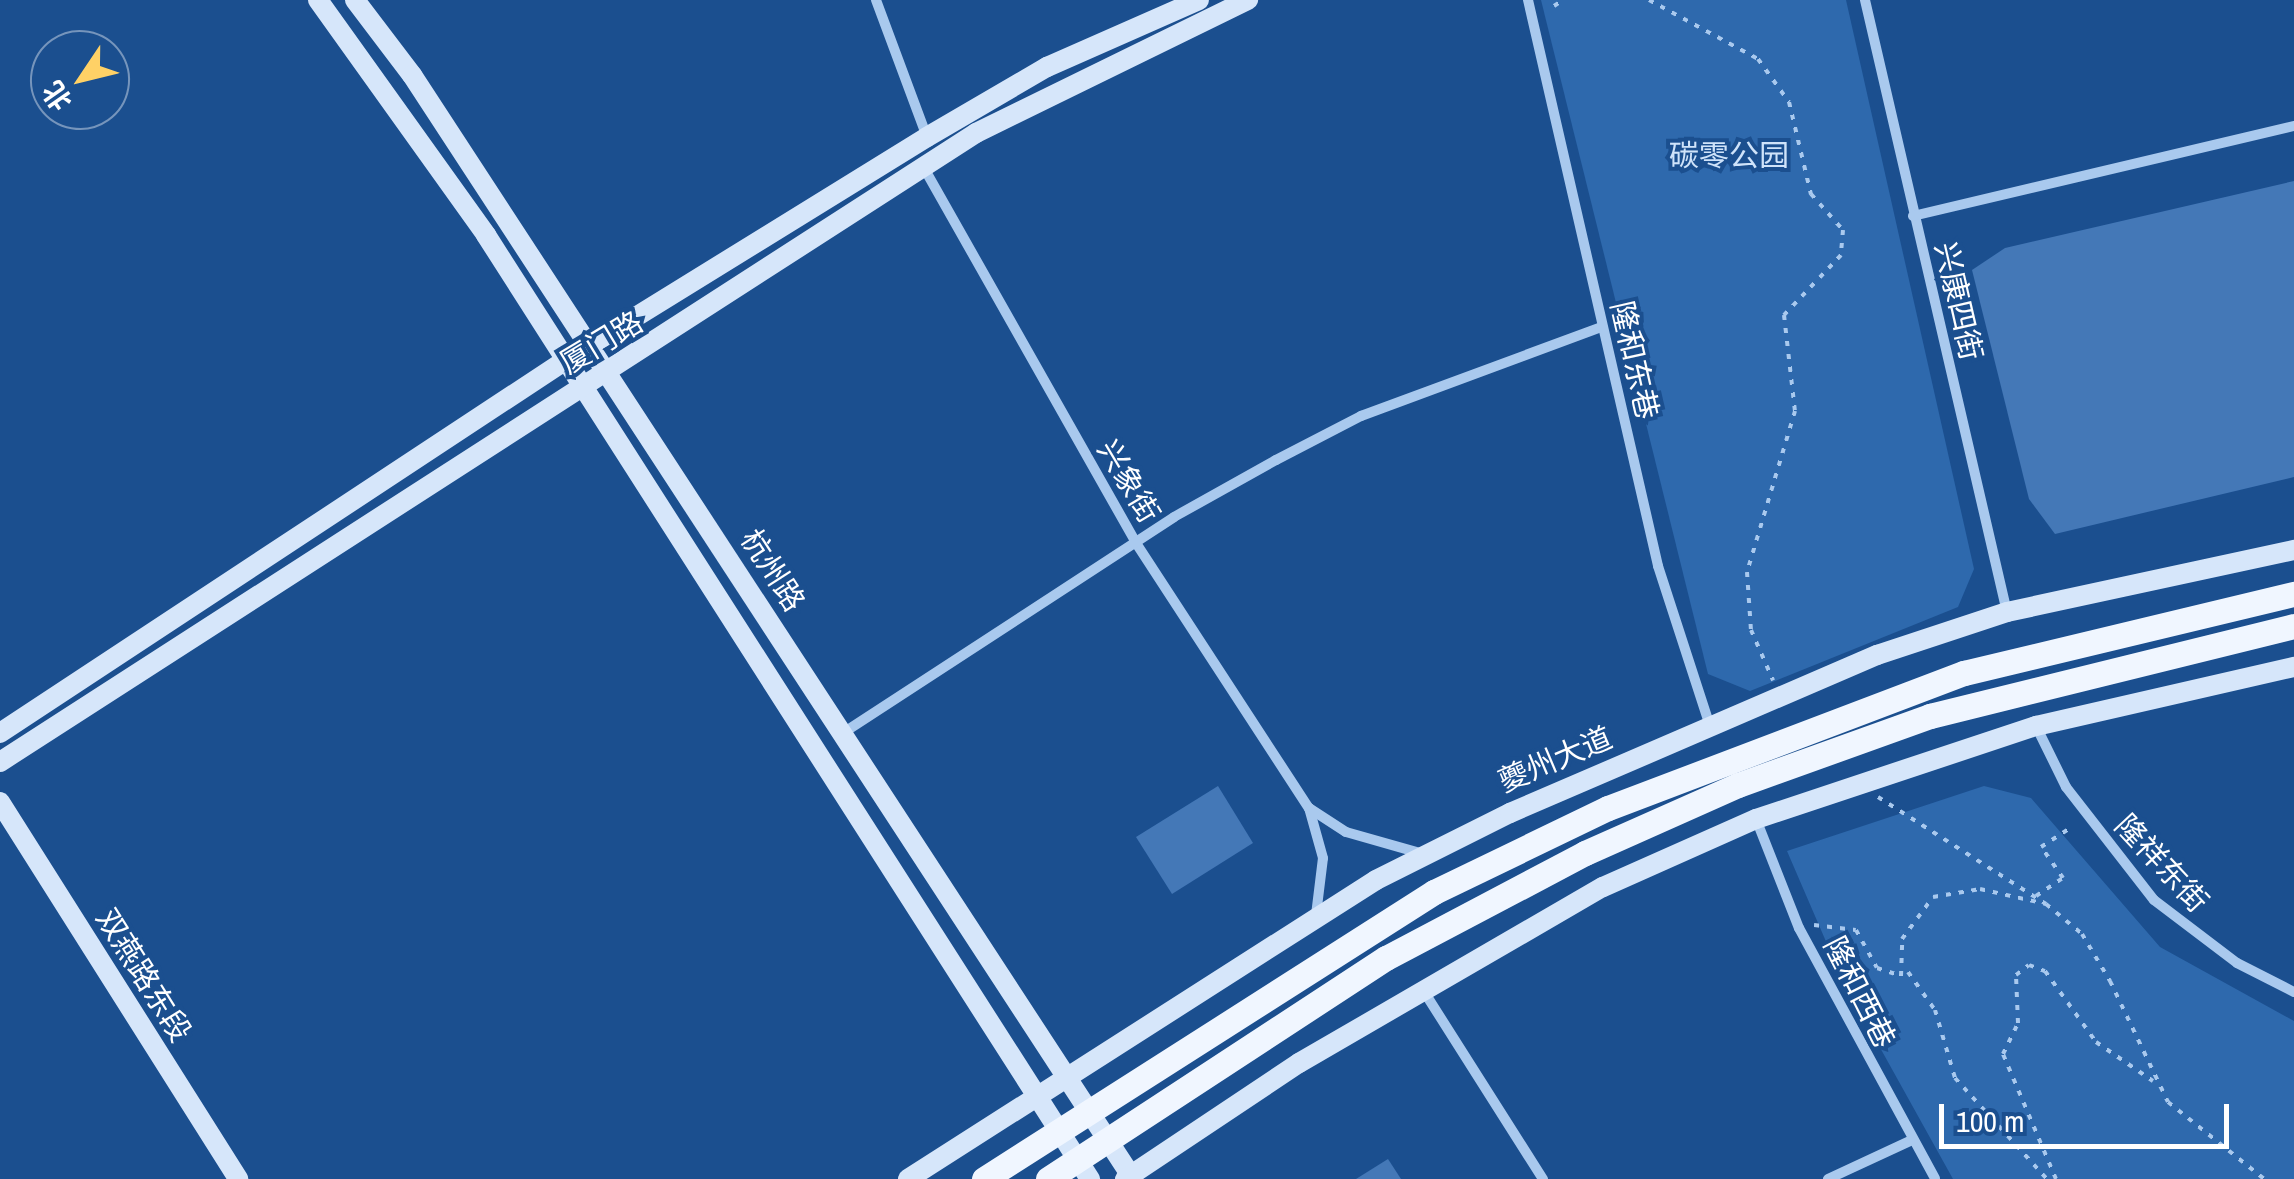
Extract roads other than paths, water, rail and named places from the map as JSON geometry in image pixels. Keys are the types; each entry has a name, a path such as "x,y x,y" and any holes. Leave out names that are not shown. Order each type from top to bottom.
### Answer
{"main road":[{"name":"杭州路","path":"318,0 413,125 1084,1169"},
{"name":"杭州路","path":"355,0 590,345 1108,1139 1129,1178"},
{"name":"厦门路","path":"0,733 566,360 926,137 1047,67 1199,0"},
{"name":"厦门路","path":"0,762 583,387 610,376 1026,104 1248,0"},
{"name":"夔州大道","path":"908,1179 1424,854 1877,655 2008,612 2294,550"},
{"path":"984,1179 1434,892 1608,808 1964,673 2294,594"},
{"path":"1048,1179 1084,1169 1108,1139 1443,924 1738,785 1930,716 2294,626"},
{"path":"1129,1178 1422,988 1603,886 1756,820 2036,726 2294,668"},
{"name":"双燕路东段","path":"0,802 238,1179"}],"street":[{"path":"876,0 926,137"},
{"name":"隆和东巷","path":"1528,0 1658,566 1710,727"},
{"name":"兴康四街","path":"1865,0 2008,612"},
{"path":"1913,216 2294,126"},
{"name":"兴象街","path":"924,168 1136,543 1309,808 1323,858 1315,920"},
{"path":"842,733 1136,543 1362,416 1601,326"},
{"name":"隆祥东街","path":"2036,726 2088,820 2154,900 2198,937 2294,992"},
{"name":"兴象街","path":"1309,808 1346,832 1424,854"},
{"name":"隆和西巷","path":"1756,820 1799,928 1910,1141 1935,1179"},
{"path":"1422,988 1543,1179"},
{"path":"1828,1179 1910,1141"}],"park label":[{"name":"碳零公园","path":"1729,155"}]}
